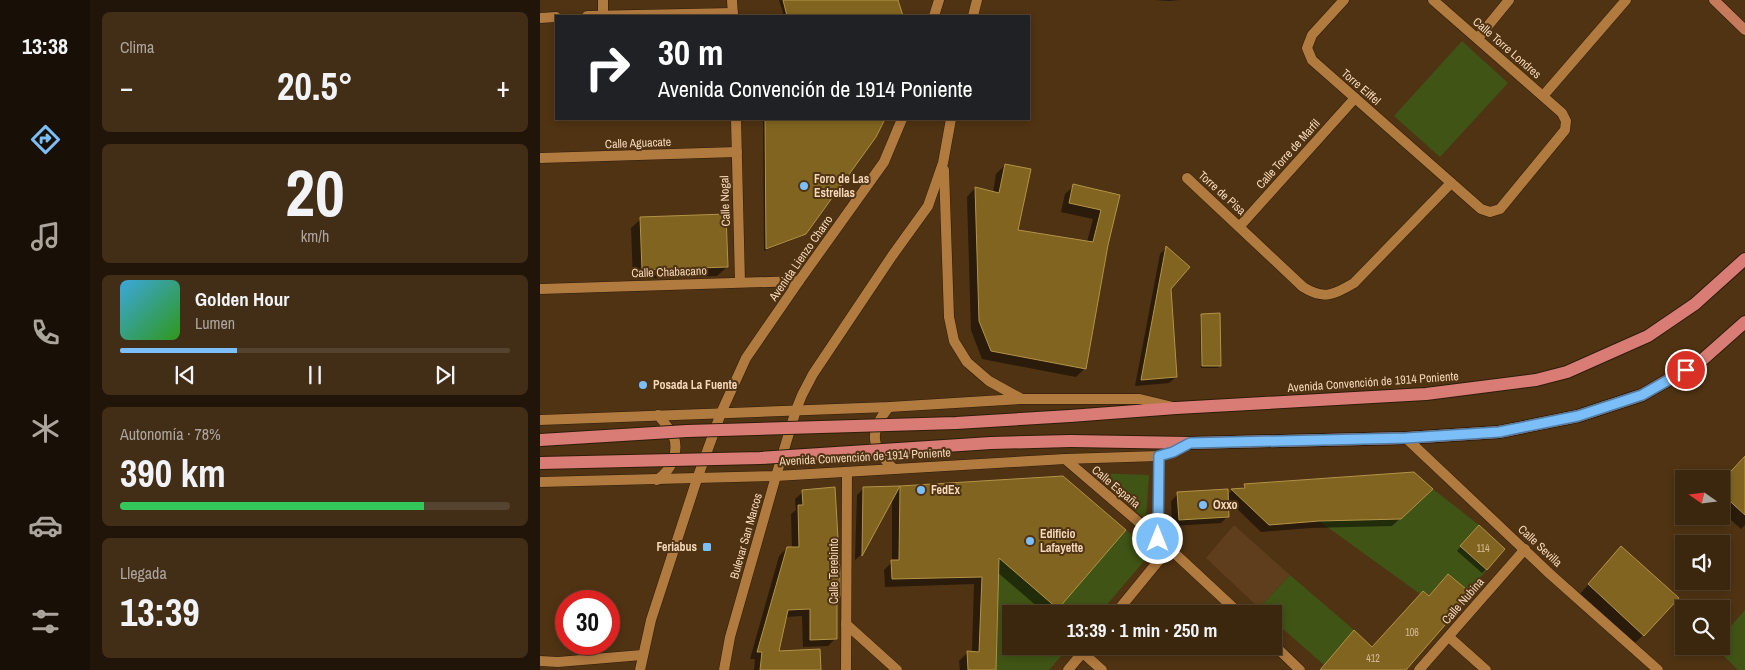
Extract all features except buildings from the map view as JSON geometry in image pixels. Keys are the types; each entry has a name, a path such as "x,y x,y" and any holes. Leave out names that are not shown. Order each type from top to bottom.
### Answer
{"main road":[{"path":"1714,0 1745,30"},
{"name":"Avenida Convención de 1914 Poniente","path":"540,440 687,431 956,423 1426,394 1536,380 1567,372 1648,336 1695,304 1745,259"},
{"name":"Avenida Convención de 1914 Poniente","path":"540,463 760,458 991,443 1071,441 1190,443 1406,438 1499,432 1578,416 1642,395 1701,361 1745,322"}],"street":[{"path":"603,0 603,15"},
{"path":"732,0 733,15"},
{"path":"934,15 939,0"},
{"path":"973,15 977,0"},
{"name":"Torre Eiffel","path":"1344,0 1312,35 1307,48 1312,60 1481,209 1490,212 1500,209 1565,130 1566,121 1562,113 1543,96"},
{"name":"Calle Torre Londres","path":"1433,0 1543,96"},
{"path":"1478,38 1510,0"},
{"path":"1543,96 1626,0"},
{"path":"540,18 555,18"},
{"name":"Calle Torre de Marfil","path":"1240,226 1355,98"},
{"name":"Calle Nogal","path":"736,120 740,282"},
{"name":"Avenida Lienzo Charro","path":"721,413 746,358 884,162 902,120"},
{"path":"796,410 813,374 928,206 943,163 951,120"},
{"name":"Calle Aguacate","path":"540,158 737,152"},
{"path":"943,163 949,317 954,341 967,362 989,382 1020,399"},
{"name":"Torre de Pisa","path":"1187,178 1303,287 1313,293 1327,295 1338,292 1354,282 1451,183"},
{"name":"Calle Chabacano","path":"540,289 799,281"},
{"name":"Avenida Convención de 1914 Poniente","path":"540,420 889,407 1020,399 1140,399 1176,408"},
{"path":"889,407 880,418 875,431 875,442 881,457 894,469"},
{"name":"Bulevar San Marcos","path":"724,670 730,637 796,410"},
{"path":"640,670 651,620 721,413"},
{"path":"657,480 665,475 673,461 676,446 672,434 658,415"},
{"name":"Calle Sevilla","path":"1406,438 1524,549 1658,670"},
{"name":"Avenida Convención de 1914 Poniente","path":"540,482 776,476 1065,459 1159,456 1173,452 1190,443"},
{"path":"1158,539 1159,456"},
{"name":"Calle España","path":"1065,459 1169,548 1230,605"},
{"name":"Calle Terebinto","path":"846,670 847,473"},
{"path":"1122,605 1169,548"},
{"name":"Calle Nubina","path":"1419,670 1524,549"},
{"path":"846,624 896,670"},
{"path":"1449,637 1486,670"},
{"path":"1282,653 1300,670"},
{"path":"540,661 558,662 642,655"},
{"path":"1068,670 1082,655"},
{"path":"1090,655 1102,670"}],"shaded area":[{"path":"1234,525 1290,575 1262,605 1256,605 1206,558"}],"green space":[{"path":"1462,41 1508,83 1440,157 1394,116"},
{"path":"1094,473 1149,475 1146,520"},
{"path":"1433,489 1479,525 1460,546 1487,570 1468,591 1448,574 1429,595 1423,591 1420,594 1319,521 1401,519"},
{"path":"1126,530 1151,553 1107,605 1002,605 1002,655 1062,655 1049,670 995,670 997,552"},
{"path":"1290,575 1354,630 1324,665 1282,628 1282,605 1262,605"},
{"path":"1745,610 1745,670 1738,670 1723,655 1730,655 1730,627"}],"place":[{"name":"Foro de Las Estrellas","path":"804,186"},
{"name":"Posada La Fuente","path":"643,385"},
{"name":"FedEx","path":"921,490"},
{"name":"Oxxo","path":"1203,505"},
{"name":"Edificio Lafayette","path":"1030,541"},
{"name":"Feriabus","path":"707,547"}],"route":[{"path":"1158,539 1159,456 1173,452 1190,443 1406,438 1499,432 1578,416 1642,395 1686,370"}]}
